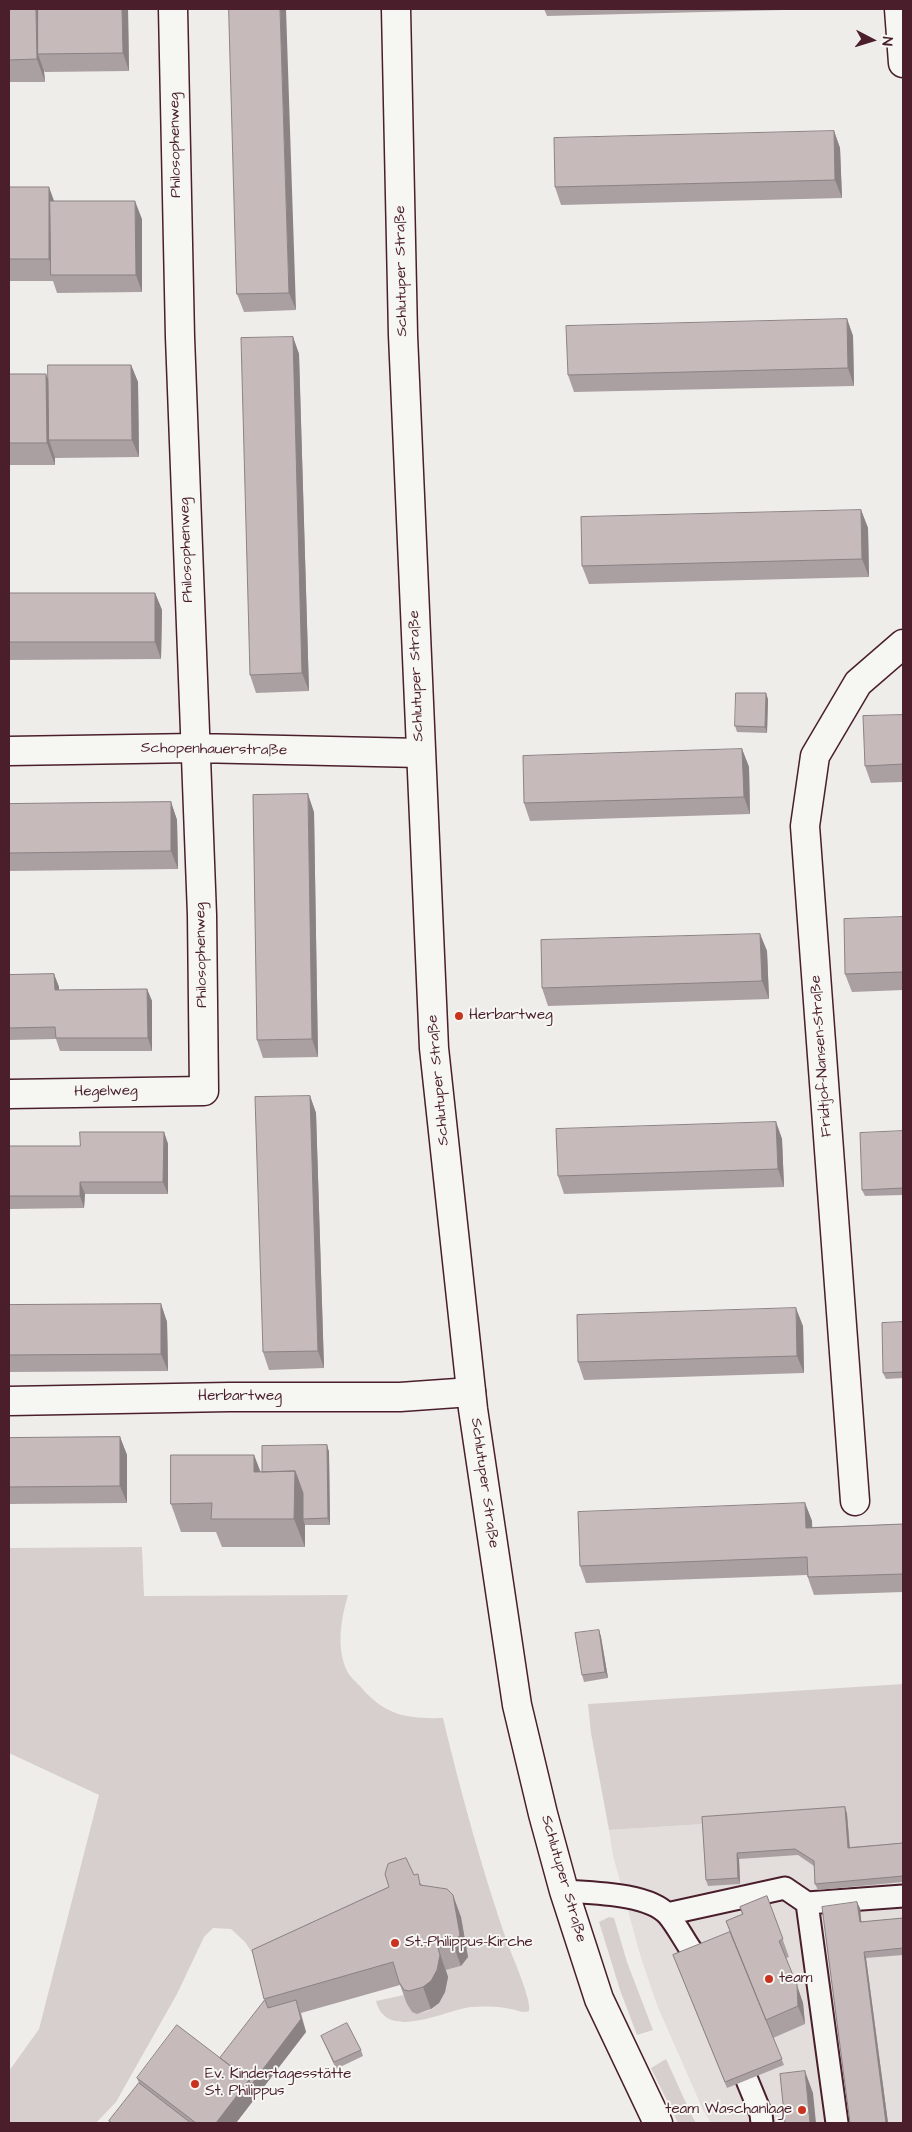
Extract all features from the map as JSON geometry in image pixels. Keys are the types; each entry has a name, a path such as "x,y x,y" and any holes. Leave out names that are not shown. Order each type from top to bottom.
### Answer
{"street":[{"name":"Philosophenweg","path":"173,9 180,337 202,915 204,1091"},
{"name":"Schlutuper Straße","path":"396,9 403,335 434,1048 471,1392 517,1705 564,1892 599,1998 658,2123"},
{"path":"899,9 903,63"},
{"name":"Fridtjof-Nansen-Straße","path":"855,1501 805,826 815,756 858,683 903,644"},
{"name":"Schopenhauerstraße","path":"9,751 195,748 420,753"},
{"name":"Hegelweg","path":"9,1094 204,1091"},
{"name":"Herbartweg","path":"9,1401 228,1397 400,1397 471,1392"}],"lane":[{"path":"667,1914 785,1888 807,1903 903,1896"},
{"path":"564,1892 615,1895 642,1900 667,1914 694,1954"},
{"path":"807,1903 837,2123"},
{"path":"747,2080 761,2114 762,2123"}],"shaded area":[{"path":"142,1547 144,1596 348,1595 343,1614 341,1643 344,1662 350,1675 369,1696 387,1709 418,1718 443,1718 481,1859 507,1942 525,1988 529,2011 522,2012 487,2006 472,2007 404,2022 392,2020 382,2013 376,2001 404,1995 412,2012 421,2013 435,2007 440,2001 446,1986 446,1970 461,1966 468,1957 461,1917 259,1963 245,1942 231,1929 213,1928 204,1937 177,1994 116,2102 96,2123 9,2123 9,2071 39,2029 99,1795 9,1753 9,1548"},
{"path":"903,1684 903,1850 850,1854 704,1824 609,1830 591,1733 588,1704"},
{"path":"704,1824 903,1850 903,2123 711,2123 703,2110 657,2005 641,1958 613,1856 609,1830"},
{"path":"609,1917 614,1918 627,1962 653,2030 637,2035 620,1990 599,1922"},
{"path":"666,2059 696,2123 678,2123 651,2068"}],"building":[{"path":"9,9 36,9 37,59 9,60"},
{"path":"38,9 122,9 123,53 38,54"},
{"path":"229,9 280,9 289,293 237,294"},
{"path":"834,131 835,180 555,187 554,138"},
{"path":"9,187 49,187 49,259 9,259"},
{"path":"50,201 135,201 136,275 51,275"},
{"path":"847,319 848,368 568,375 566,326"},
{"path":"293,337 302,673 250,675 241,338"},
{"path":"48,365 131,365 132,440 49,440"},
{"path":"9,374 46,374 47,443 9,443"},
{"path":"861,510 862,559 582,566 581,517"},
{"path":"9,593 155,593 155,642 9,642"},
{"path":"736,693 766,693 765,727 735,726"},
{"path":"903,715 903,764 865,766 863,716"},
{"path":"742,749 744,797 524,803 523,756"},
{"path":"308,794 312,1039 257,1040 253,795"},
{"path":"171,802 171,851 9,853 9,804"},
{"path":"903,917 903,972 845,974 844,919"},
{"path":"760,934 762,981 542,988 541,940"},
{"path":"54,974 55,990 147,989 148,1038 56,1038 55,1027 9,1028 9,975"},
{"path":"310,1096 318,1351 263,1352 255,1097"},
{"path":"776,1122 778,1169 558,1176 556,1129"},
{"path":"903,1131 903,1188 862,1190 860,1133"},
{"path":"80,1132 164,1132 163,1182 80,1182 80,1196 9,1196 9,1146 80,1146"},
{"path":"161,1304 161,1354 9,1355 9,1305"},
{"path":"796,1308 797,1356 578,1362 577,1315"},
{"path":"903,1322 903,1372 883,1373 882,1323"},
{"path":"120,1437 120,1486 9,1487 9,1438"},
{"path":"327,1445 328,1518 303,1519 303,1493 295,1471 262,1472 262,1446"},
{"path":"171,1455 254,1455 254,1472 295,1471 294,1519 211,1519 212,1503 171,1504"},
{"path":"805,1503 806,1528 903,1524 903,1574 808,1577 807,1557 580,1566 578,1512"},
{"path":"599,1630 605,1672 582,1675 575,1633"},
{"path":"845,1807 848,1848 903,1843 903,1876 815,1884 814,1861 795,1849 737,1853 738,1878 706,1880 702,1817"},
{"name":"St.-Philippus-Kirche","path":"406,1858 414,1875 418,1874 420,1885 447,1889 453,1895 460,1935 453,1944 438,1948 440,1955 437,1970 431,1981 423,1987 409,1991 404,1990 399,1982 393,1962 264,1999 252,1950 389,1887 385,1874 388,1864"},
{"path":"767,1896 783,1939 779,1941 797,1985 798,2006 766,2020 726,1921 743,1914 740,1907"},
{"path":"857,1902 860,1922 903,1918 903,1948 864,1952 886,2123 850,2123 822,1907"},
{"path":"730,1932 782,2059 725,2082 673,1955"},
{"path":"265,2000 268,2008 296,2000 301,2019 251,2085 249,2080 220,2058"},
{"path":"347,2023 361,2050 334,2062 321,2036"},
{"name":"Ev. Kindertagesstätte St. Philippus","path":"177,2025 249,2080 216,2123 196,2123 137,2078"},
{"path":"805,2071 810,2123 785,2123 780,2074"},
{"path":"139,2083 191,2123 112,2123 109,2121"}],"place":[{"name":"Herbartweg","path":"459,1016"},
{"name":"St.-Philippus-Kirche","path":"395,1943"},
{"name":"team","path":"769,1979"},
{"name":"Ev. Kindertagesstätte St. Philippus","path":"195,2084"},
{"name":"team Waschanlage","path":"802,2110"}]}
